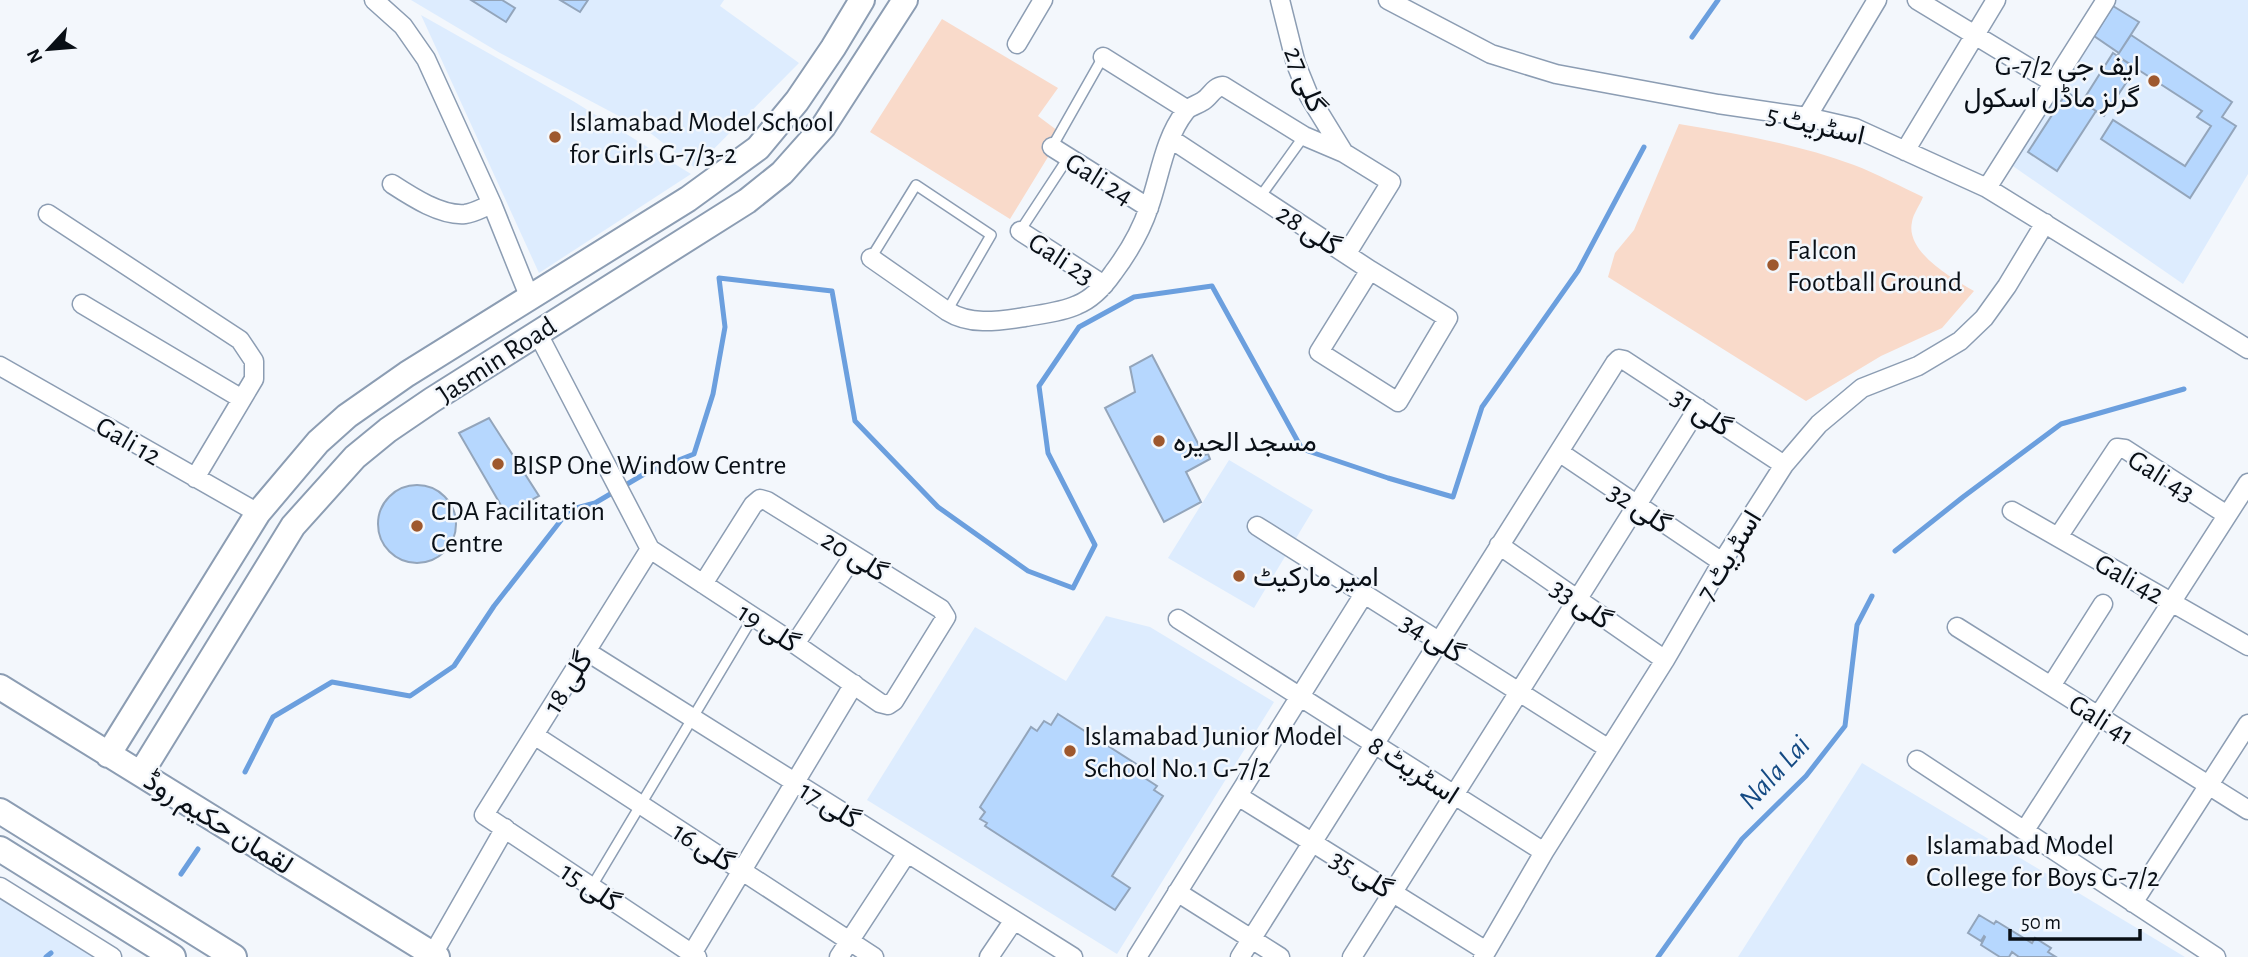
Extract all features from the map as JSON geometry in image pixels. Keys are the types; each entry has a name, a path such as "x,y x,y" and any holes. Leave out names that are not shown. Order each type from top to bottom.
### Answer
{"street":[{"path":"374,0 403,26 426,59 492,204 529,296"},
{"name":"Jasmin Road","path":"108,755 262,509 318,442 347,416 407,374 688,199 758,148 797,101 862,0"},
{"name":"Jasmin Road","path":"141,773 292,526 355,457 388,430 537,332 747,201 782,173 823,127 905,0"},
{"path":"1017,44 1043,0"},
{"name":"گلی 27","path":"1280,0 1296,64 1309,96 1344,153"},
{"name":"اسٹریٹ 5","path":"1388,0 1491,54 1556,74 1718,104 1807,117 1855,128 1987,188 2248,349"},
{"path":"1807,117 1877,0"},
{"path":"1917,0 2054,83"},
{"path":"1905,151 1996,0"},
{"path":"1987,188 2106,0"},
{"path":"871,258 947,311 969,320 992,322 1077,306 1104,285 1127,254 1149,208 1161,164 1186,109 1103,57"},
{"name":"گلی 27","path":"1186,109 1203,101 1214,89 1223,86 1304,136 1344,153 1391,182 1347,254"},
{"name":"گلی 28","path":"1171,139 1448,318 1398,402 1319,352 1370,270"},
{"name":"Gali 24","path":"1052,147 1149,208"},
{"path":"392,184 422,203 441,210 465,214 492,204"},
{"path":"48,214 240,340 254,361 254,379 195,478"},
{"name":"اسٹریٹ 7","path":"1484,954 1544,852 1784,465 1819,424 1862,388 1919,366 1960,341 1984,318 2045,223"},
{"name":"Gali 23","path":"1020,230 1104,285"},
{"path":"82,304 242,399"},
{"path":"537,332 650,549"},
{"name":"گلی 31","path":"1559,452 1619,359 1784,465"},
{"name":"Gali 12","path":"0,366 195,478 262,509"},
{"path":"1352,957 1698,408"},
{"name":"Gali 43","path":"2058,537 2117,448 2125,449 2227,515"},
{"path":"1240,957 1559,452"},
{"name":"گلی 32","path":"1559,452 1722,562"},
{"path":"2025,830 2227,515 2242,503 2248,483"},
{"name":"گلی 20","path":"704,584 753,505 760,499 941,609 946,617 894,701 888,705"},
{"path":"262,509 292,526"},
{"name":"Gali 42","path":"2012,511 2248,646"},
{"name":"گلی 34","path":"1257,526 1609,749"},
{"name":"گلی 33","path":"1499,545 1665,660"},
{"name":"گلی 19","path":"650,549 880,703 888,705"},
{"name":"گلی 18","path":"484,815 650,549"},
{"path":"795,644 854,555"},
{"path":"1137,957 1364,594"},
{"path":"2051,686 2103,604"},
{"name":"اسٹریٹ 8","path":"1178,619 1544,852"},
{"name":"Gali 41","path":"1957,627 2248,810"},
{"name":"گلی 17","path":"586,651 1073,957"},
{"path":"693,956 741,870 854,684"},
{"name":"لقمان حکیم روڈ","path":"0,687 435,956"},
{"path":"2133,903 2248,724"},
{"name":"گلی 16","path":"534,735 874,957"},
{"path":"1917,760 2216,957"},
{"name":"گلی 35","path":"1238,796 1484,954"},
{"path":"0,811 234,957"},
{"name":"گلی 15","path":"484,815 693,956"},
{"path":"435,956 505,828"},
{"path":"0,849 165,952"},
{"path":"839,957 907,853"},
{"path":"0,887 112,957"},
{"path":"1177,892 1280,957"},
{"path":"989,957 1014,919"}],"lane":[{"path":"1052,147 1103,57"},
{"path":"1260,197 1304,136"},
{"path":"1020,230 1068,158"},
{"path":"871,258 916,185 991,235 947,311"},
{"path":"592,886 754,617"}],"shaded area":[{"path":"411,0 724,0 720,6 799,63 695,168 649,132 500,53"},
{"name":"G-7/2 ایف جی گرلز ماڈل اسکول","path":"2114,0 2248,0 2248,174 2183,284 2007,162"},
{"name":"Islamabad Model School for Girls G-7/3-2","path":"421,15 573,101 691,174 539,273"},
{"path":"942,19 1058,88 1038,116 1062,134 1010,219 870,132"},
{"name":"Falcon Football Ground","path":"1679,124 1811,151 1863,169 1923,197 1912,222 1916,244 1932,263 1974,291 1942,328 1881,356 1806,401 1608,277 1615,253 1634,230"},
{"name":"امیر مارکیٹ","path":"1229,460 1313,510 1254,608 1168,558"},
{"name":"Islamabad Junior Model School No.1 G-7/2","path":"1106,616 1150,627 1274,702 1117,954 867,800 975,627 1066,681"},
{"name":"Islamabad Model College for Boys G-7/2","path":"1862,763 2185,957 1738,957"},
{"path":"0,887 112,957 0,957"}],"building":[{"path":"471,0 502,0 515,8 506,22"},
{"path":"560,0 588,0 580,12"},
{"path":"2113,6 2139,22 2119,53 2094,36"},
{"path":"2131,35 2232,102 2222,117 2236,126 2190,198 2101,139 2113,120 2185,166 2211,126 2197,117 2202,111 2117,56"},
{"path":"2113,53 2136,68 2104,116 2082,102"},
{"path":"2067,92 2096,111 2057,171 2028,152"},
{"name":"مسجد الحیرہ","path":"1152,355 1204,455 1208,454 1210,459 1186,472 1201,502 1164,522 1105,408 1135,392 1130,367"},
{"name":"BISP One Window Centre","path":"489,418 539,496 506,514 459,433"},
{"name":"CDA Facilitation Centre","path":"417,485 432,488 445,496 453,509 456,524 453,539 445,552 432,560 417,563 402,560 389,552 381,539 378,524 381,509 389,496 402,488"},
{"name":"Islamabad Junior Model School No.1 G-7/2","path":"1058,714 1141,767 1137,773 1157,786 1154,790 1163,796 1112,876 1130,888 1115,910 985,826 987,823 980,819 985,812 980,807 1031,727 1037,731 1044,721 1051,725"},
{"name":"Islamabad Junior Model School No.1 G-7/2","path":"1058,714 1141,767 1137,773 1157,786 1154,790 1163,796 1112,876 1130,888 1115,910 985,826 987,823 980,819 985,812 980,807 1031,727 1037,731 1044,721 1051,725"},
{"path":"1979,915 1994,924 1996,921 2032,943 2035,938 2051,948 2048,952 2056,957 2019,957 2012,952 2009,957 2000,957 1981,945 1984,936 1981,941 1968,933"}],"waterway":[{"path":"1692,37 1718,0"},
{"path":"245,772 273,717 332,682 410,696 454,666 494,606 569,510 595,503 646,473 694,454 713,394 725,327 719,278 832,291 855,421 938,507 1028,571 1073,588 1095,545 1048,453 1039,386 1079,327 1134,297 1212,286 1302,449 1453,497 1482,407 1578,271 1644,147"},
{"name":"Nala Lai","path":"1895,551 2061,424 2184,389"},
{"name":"Nala Lai","path":"1658,957 1742,839 1806,776 1845,726 1857,625 1872,596"},
{"path":"181,874 198,849"},
{"path":"46,957 51,953"}],"place":[{"name":"G-7/2 ایف جی گرلز ماڈل اسکول","path":"2154,81"},
{"name":"Islamabad Model School for Girls G-7/3-2","path":"555,137"},
{"name":"Falcon Football Ground","path":"1773,265"},
{"name":"مسجد الحیرہ","path":"1159,441"},
{"name":"BISP One Window Centre","path":"498,464"},
{"name":"CDA Facilitation Centre","path":"417,526"},
{"name":"امیر مارکیٹ","path":"1239,576"},
{"name":"Islamabad Junior Model School No.1 G-7/2","path":"1070,751"},
{"name":"Islamabad Model College for Boys G-7/2","path":"1912,860"}]}
